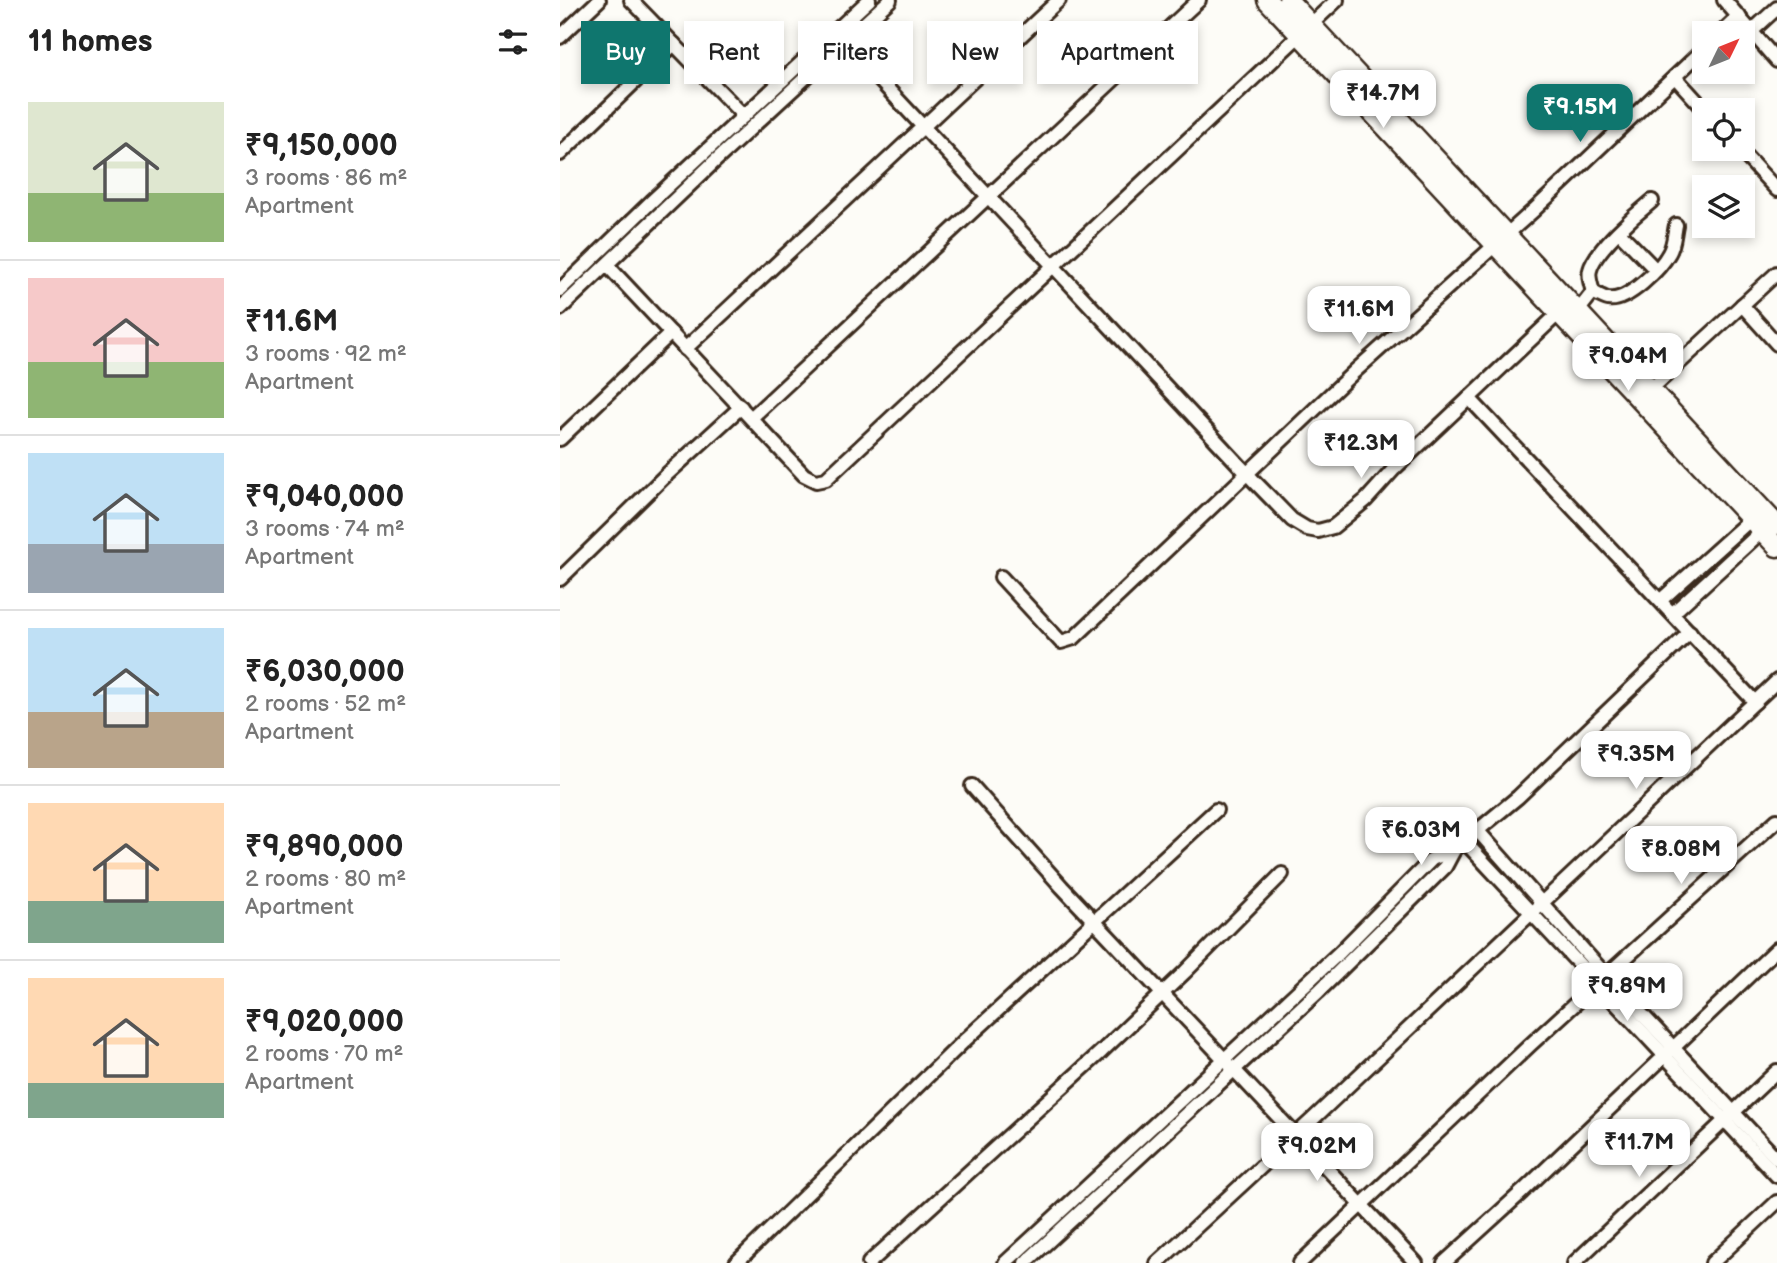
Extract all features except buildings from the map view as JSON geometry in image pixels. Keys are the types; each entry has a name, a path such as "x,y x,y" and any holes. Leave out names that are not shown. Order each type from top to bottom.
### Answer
{"street":[{"path":"560,37 599,0"},
{"path":"631,0 744,116"},
{"path":"560,290 869,0"},
{"path":"867,21 890,0"},
{"path":"685,349 1059,0"},
{"path":"751,418 1199,0"},
{"path":"1267,0 1305,30 1501,240 1578,311 1651,389 1763,525 1777,547"},
{"path":"1288,0 1305,30"},
{"path":"607,265 804,475 816,481 826,479 1337,0"},
{"path":"1724,0 1743,21"},
{"path":"1755,28 1777,8"},
{"path":"1734,21 1739,16"},
{"path":"1755,35 1777,61"},
{"path":"560,154 674,44"},
{"path":"1001,578 1062,642 1074,638 1247,473 1692,61"},
{"path":"1675,77 1694,98"},
{"path":"560,309 798,84"},
{"path":"884,84 1247,473 1292,520 1307,529 1318,531 1333,527 1366,499 1393,470 1559,313"},
{"path":"1751,161 1777,190"},
{"path":"1578,311 1592,292 1590,270 1596,258 1652,201"},
{"path":"1592,292 1608,299 1621,298 1656,270 1671,251 1676,225"},
{"path":"1619,232 1656,270"},
{"path":"1501,240 1559,313 1763,525"},
{"path":"1651,389 1777,273"},
{"path":"1742,305 1777,344"},
{"path":"560,439 671,333"},
{"path":"1469,398 1755,702"},
{"path":"560,579 664,477 741,407"},
{"path":"1661,600 1763,525"},
{"path":"1673,613 1763,525"},
{"path":"1005,1263 1339,952 1432,859 1465,842 1536,781 1690,632"},
{"path":"1157,1263 1777,681"},
{"path":"972,786 1416,1263"},
{"path":"736,1263 964,1041 1216,810"},
{"path":"1300,1263 1601,979 1777,820"},
{"path":"1477,830 1536,908"},
{"path":"1465,842 1536,908 1669,1052 1730,1115 1777,1158"},
{"path":"1025,1263 1318,992 1445,867 1454,850"},
{"path":"869,1263 1012,1135 1163,992 1282,874"},
{"path":"1444,1263 1777,949"},
{"path":"1574,1263 1777,1071"},
{"path":"1730,1115 1777,1176"},
{"path":"1712,1263 1777,1202"}]}
